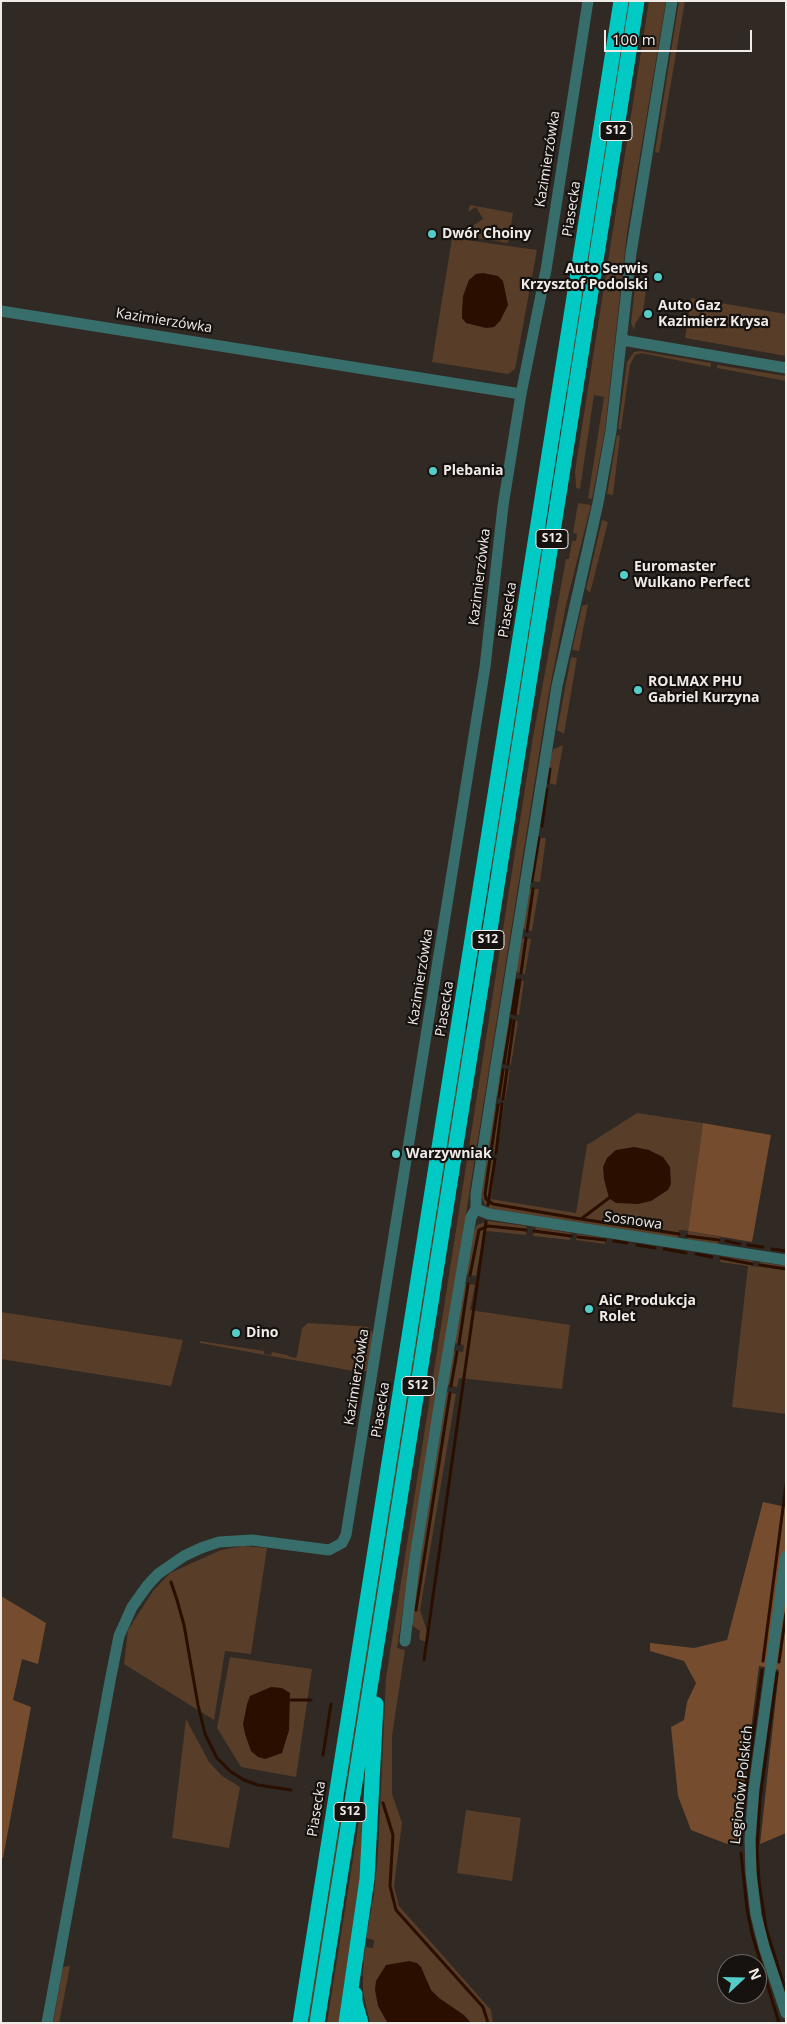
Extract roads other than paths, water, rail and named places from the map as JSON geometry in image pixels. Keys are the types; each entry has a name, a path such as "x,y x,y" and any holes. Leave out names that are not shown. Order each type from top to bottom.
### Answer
{"highway":[{"name":"Piasecka","path":"300,2018 621,1"},
{"name":"S12","path":"317,2023 637,1"},
{"path":"346,2023 368,1863 375,1712 384,1600"},
{"path":"357,1948 355,2002 361,2023"}],"street":[{"name":"Kazimierzówka","path":"47,2023 112,1668 119,1636 132,1607 158,1574 184,1556 201,1548 219,1542 252,1540 328,1550 342,1543 346,1535 478,714 503,506 521,394 546,270 588,1"},
{"path":"405,1641 415,1558 471,1217 476,1209 476,1194 552,712 604,470 614,413 634,232 672,1"},
{"name":"Kazimierzówka","path":"1,311 521,394"},
{"path":"622,340 786,368"},
{"name":"Sosnowa","path":"476,1209 489,1214 786,1260"},
{"name":"Legionów Polskich","path":"786,1556 754,1788 750,1839 750,1873 756,1915 764,1947 786,2013"}],"waterway":[{"path":"548,783 550,769"},
{"path":"542,826 547,789"},
{"path":"532,881 539,838"},
{"path":"527,931 533,889"},
{"path":"521,973 526,938"},
{"path":"512,1013 517,980"},
{"path":"515,1014 520,980"},
{"path":"504,1063 511,1020"},
{"path":"508,1064 514,1021"},
{"path":"499,1097 503,1070"},
{"path":"503,1099 507,1070"},
{"path":"496,1153 502,1104"},
{"path":"491,1152 498,1105"},
{"path":"490,1158 485,1194 486,1199 493,1204 581,1219 609,1198"},
{"path":"488,1205 495,1159"},
{"path":"581,1219 679,1234"},
{"path":"424,1660 486,1222"},
{"path":"470,1275 479,1230 488,1226 526,1230"},
{"path":"534,1231 571,1236"},
{"path":"687,1236 719,1240"},
{"path":"578,1237 605,1240"},
{"path":"614,1241 627,1243"},
{"path":"726,1241 740,1244"},
{"path":"637,1245 655,1248"},
{"path":"748,1245 763,1247"},
{"path":"664,1249 686,1253"},
{"path":"772,1249 786,1251"},
{"path":"696,1254 712,1257"},
{"path":"721,1258 752,1264"},
{"path":"760,1265 786,1269"},
{"path":"459,1344 468,1284"},
{"path":"451,1386 457,1352"},
{"path":"416,1610 450,1393"},
{"path":"763,1661 786,1485"},
{"path":"171,1582 184,1625 205,1734 217,1758 231,1772 244,1780 258,1785 291,1790"},
{"path":"779,1662 786,1613"},
{"path":"741,1845 742,1818 762,1670"},
{"path":"777,1673 760,1799 757,1850 759,1881 766,1928 786,1992"},
{"path":"291,1700 311,1700"},
{"path":"323,1755 331,1704"},
{"path":"383,1803 393,1835 390,1886 396,1910 483,2007 488,2023"},
{"path":"741,1853 747,1909 752,1934 779,2023"}],"place":[{"name":"Dwór Choiny","path":"432,234"},
{"name":"Auto Serwis Krzysztof Podolski","path":"658,277"},
{"name":"Auto Gaz Kazimierz Krysa","path":"648,314"},
{"name":"Plebania","path":"433,471"},
{"name":"Euromaster Wulkano Perfect","path":"624,575"},
{"name":"ROLMAX PHU Gabriel Kurzyna","path":"638,690"},
{"name":"Warzywniak","path":"396,1154"},
{"name":"AiC Produkcja Rolet","path":"589,1309"},
{"name":"Dino","path":"236,1333"}]}
